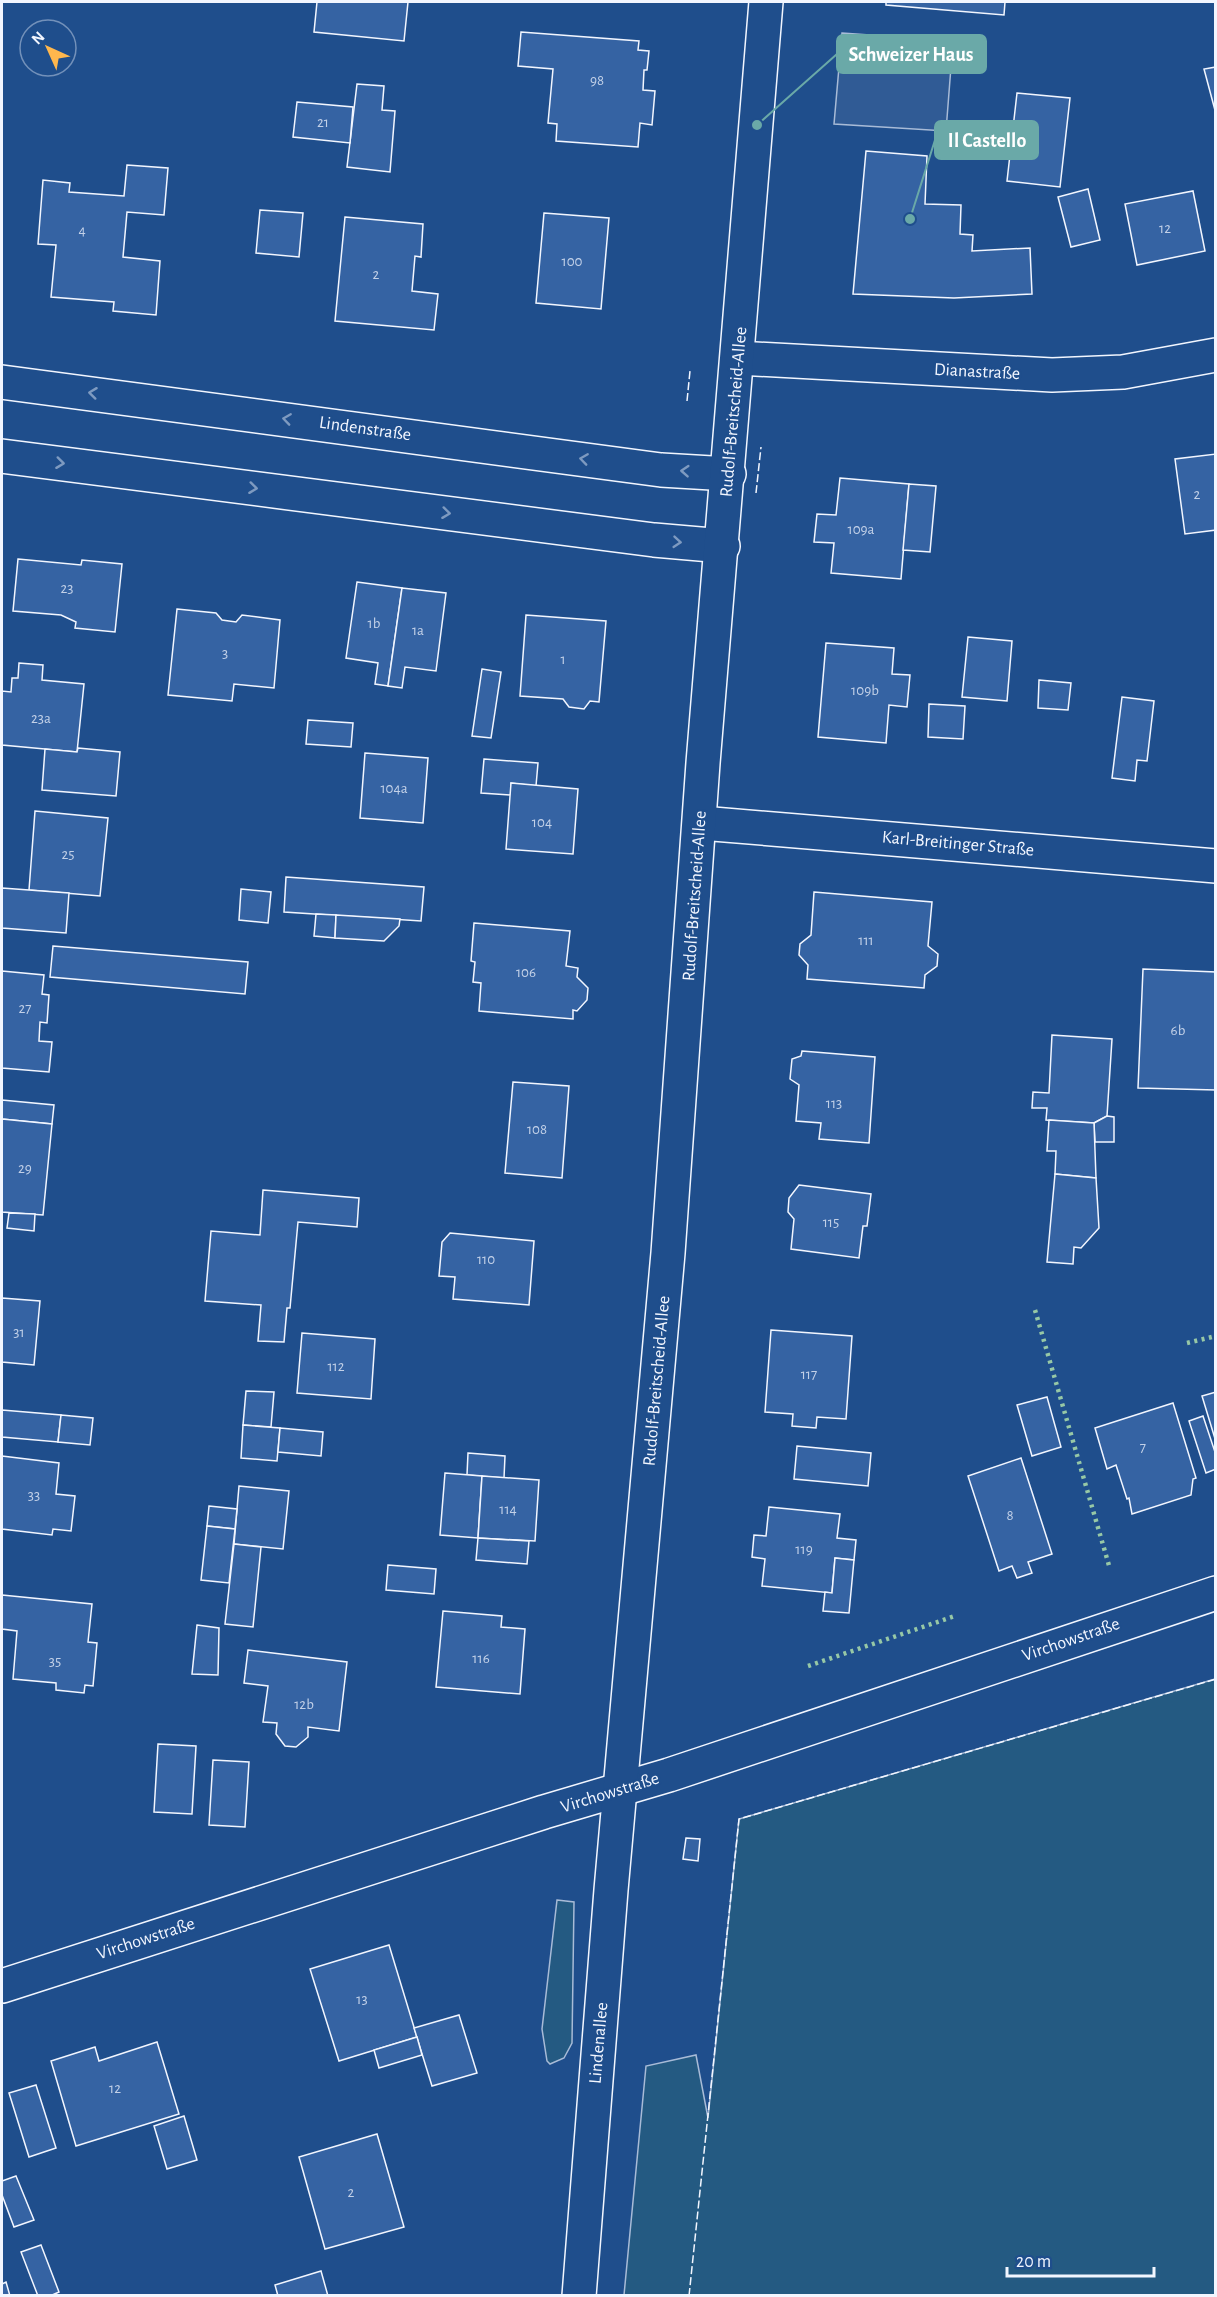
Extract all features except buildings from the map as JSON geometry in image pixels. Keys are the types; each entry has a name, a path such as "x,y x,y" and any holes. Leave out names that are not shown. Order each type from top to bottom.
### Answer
{"street":[{"name":"Rudolf-Breitscheid-Allee","path":"620,1791 668,1254 701,823 704,752 729,474 766,2"},
{"name":"Dianastraße","path":"738,358 1052,375 1123,372 1215,355"},
{"name":"Lindenstraße","path":"2,381 662,470 729,474"},
{"path":"2,456 654,540 723,546"},
{"name":"Karl-Breitinger Straße","path":"701,823 1215,866"},
{"name":"Virchowstraße","path":"2,1986 544,1812 620,1791 1215,1593"},
{"name":"Lindenallee","path":"579,2295 620,1791"}],"shaded area":[{"path":"842,33 953,41 946,131 834,124"},
{"path":"1215,1679 1215,2295 624,2295 646,2066 696,2055 708,2118 739,1819"},
{"path":"557,1900 574,1902 572,2043 564,2058 550,2064 547,2061 542,2029"}],"hedge":[{"path":"1035,1310 1110,1569"},
{"path":"1187,1343 1216,1336"},
{"path":"808,1666 955,1616"}],"fence":[{"path":"687,401 690,371"},
{"path":"756,493 761,447"},
{"path":"689,2296 739,1819 1216,1679"}],"place":[{"name":"Schweizer Haus","path":"757,125"},
{"name":"Il Castello","path":"910,219"}]}
